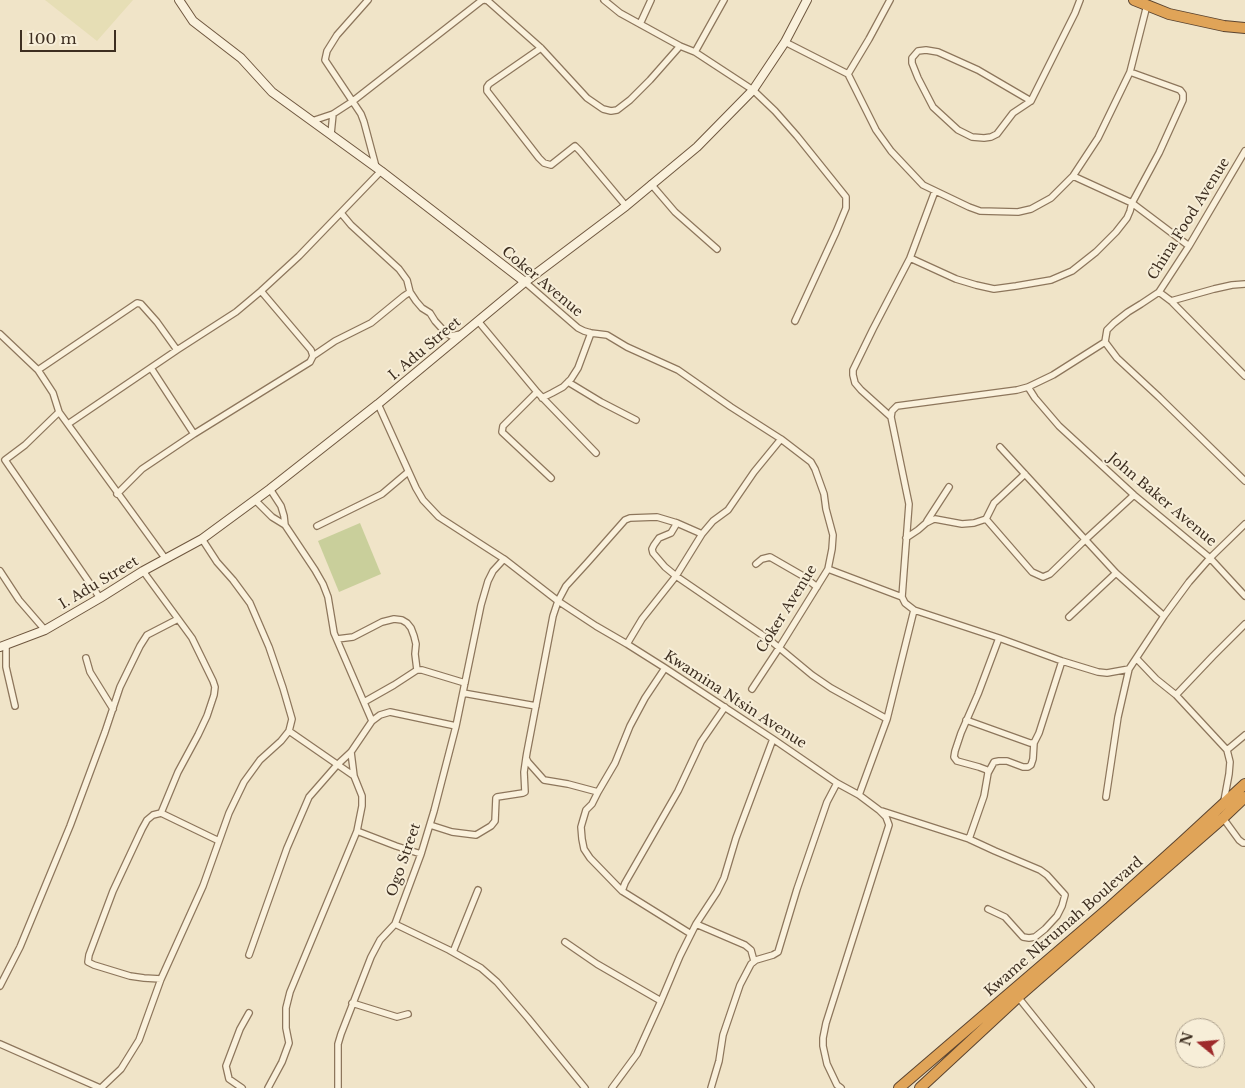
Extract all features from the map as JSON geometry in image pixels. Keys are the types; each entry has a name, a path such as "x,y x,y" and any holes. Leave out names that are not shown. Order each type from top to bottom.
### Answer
{"highway":[{"path":"1134,0 1169,14 1224,26 1245,28"},
{"name":"Kwame Nkrumah Boulevard","path":"899,1088 1110,907 1245,784"},
{"name":"Kwame Nkrumah Boulevard","path":"920,1088 1018,997 1245,797"}],"street":[{"name":"Coker Avenue","path":"179,0 193,21 241,58 272,92 378,169 525,282 578,328 584,332 607,334 627,346 678,370 781,439 810,462 820,481 833,535 828,569 780,648 752,689"},
{"path":"68,424 236,312 261,292 341,213 378,169 364,122 353,101 325,60 325,56 337,35 368,0"},
{"path":"312,121 333,114 353,101 481,1 485,0 488,0 541,48 587,98 611,112 617,110 630,100 680,46"},
{"path":"604,0 640,24 695,52 753,90 797,136 846,197 846,208 795,321"},
{"path":"640,24 651,0"},
{"path":"695,52 724,0"},
{"name":"I. Adu Street","path":"3,646 45,630 165,558 202,539 270,489 378,404 525,282 626,206 697,147 753,90 785,42 807,0"},
{"path":"848,74 890,0"},
{"path":"1031,101 978,70 938,52 918,51 912,58 918,78 933,106 958,130 972,137 991,137 997,134 1013,113 1031,101 1080,0"},
{"path":"785,42 848,74 876,130 891,151 923,185 969,208 1018,212 1031,209 1051,198 1073,176 1098,138 1130,72 1147,5"},
{"path":"541,48 489,84 487,91 538,158 544,163 551,165 574,146 626,206"},
{"path":"910,258 956,279 994,289 1051,280 1072,271 1096,252 1127,218 1183,100 1183,94 1180,90 1130,72"},
{"path":"331,134 333,114"},
{"name":"China Food Avenue","path":"891,417 892,410 897,406 1028,387 1053,375 1105,342 1107,330 1114,323 1159,292 1189,246 1245,151"},
{"path":"1073,176 1132,204 1189,246"},
{"path":"651,184 675,212 717,248"},
{"path":"936,191 910,258 873,329 853,375 855,383 861,390 891,417 909,504 902,597 905,603 914,610 1062,661 1098,672 1107,673 1129,669"},
{"path":"341,213 351,226 399,269 407,280 410,292 422,308 430,313 445,332 451,336 462,334"},
{"path":"1171,301 1214,289 1245,284"},
{"path":"117,494 142,469 194,434 310,362 311,350 261,292"},
{"path":"312,356 335,341 370,323 410,292"},
{"path":"1159,292 1171,301 1245,376"},
{"path":"38,370 137,303 141,304 158,322 177,350"},
{"path":"478,321 542,398 596,453"},
{"path":"542,398 552,394 568,382 578,368 591,333"},
{"path":"0,334 38,370 53,393 60,412 68,424 165,558"},
{"path":"1105,342 1117,358 1245,481"},
{"path":"151,368 194,434"},
{"path":"568,382 600,402 636,420"},
{"name":"John Baker Avenue","path":"1028,387 1059,426 1134,495 1210,558 1245,596"},
{"path":"537,392 503,426 502,432 551,478"},
{"name":"Kwamina Ntsin Avenue","path":"378,404 416,488 423,500 440,517 504,559 558,601 773,738 879,810"},
{"path":"5,460 25,445 60,412"},
{"path":"627,644 642,619 676,576 702,534 713,521 728,510 754,472 781,439"},
{"path":"1000,447 1116,573 1164,616"},
{"path":"0,455 100,598"},
{"path":"317,526 382,494 408,472"},
{"path":"926,522 935,519 962,524 986,519 994,503 1025,474"},
{"path":"906,538 926,522 949,487"},
{"path":"270,489 281,506 285,525"},
{"path":"986,519 1032,572 1043,577 1050,574 1134,495"},
{"path":"255,500 272,517 285,525 323,584 328,597 334,633 372,720"},
{"path":"430,825 452,832 476,835 494,821 497,796 525,792 524,772 526,758 553,616 558,601 566,586 625,520 630,518 657,517 677,522 702,534"},
{"path":"677,522 674,530 659,538 652,549 653,553 665,567 771,641 812,675 887,719"},
{"path":"1106,797 1118,717 1129,669 1189,582 1210,558 1245,524"},
{"path":"0,1044 101,1088 121,1069 139,1040 161,979 203,886 229,813 244,782 260,760 289,731 292,719 283,688 269,647 250,603 217,562 202,539"},
{"path":"756,564 762,559 770,557 803,576 817,587"},
{"name":"Ogo Street","path":"395,924 430,825 456,726 481,605 488,581 493,571 504,559"},
{"path":"828,569 902,597"},
{"path":"143,571 192,638 215,687 214,695 198,735 178,772 161,813"},
{"path":"0,572 19,600 45,630"},
{"path":"1069,617 1116,573"},
{"path":"859,795 887,719 914,610"},
{"path":"0,986 20,947 70,826 120,686 143,639 153,631 178,619"},
{"path":"338,639 353,636 382,622 394,619 402,620 411,628 414,636 417,670"},
{"path":"1176,695 1245,624"},
{"path":"988,773 987,770 957,761 954,757 966,720 999,638"},
{"path":"3,646 14,706"},
{"path":"86,658 90,672 113,709"},
{"path":"1137,658 1156,679 1176,695 1227,750 1230,774 1223,804"},
{"path":"969,839 984,796 988,773 994,762 1007,761 1023,767 1031,765 1034,743 1062,661"},
{"path":"665,668 637,712 615,763 592,804 586,810 581,827 582,839 584,849 590,858 622,891 691,934"},
{"path":"364,702 417,670 465,683"},
{"path":"463,693 536,706"},
{"path":"622,891 678,791 701,742 725,707"},
{"path":"250,955 287,848 302,812 313,793 351,752 372,720 390,712 456,726"},
{"path":"966,720 1034,743"},
{"path":"289,731 354,776"},
{"path":"1227,750 1245,735"},
{"path":"612,1088 637,1054 680,956 696,924 724,878 736,838 773,738"},
{"path":"268,1088 282,1062 289,1043 286,1028 286,1008 290,992 357,831 362,796 354,776 351,752"},
{"path":"526,758 544,780 598,792"},
{"path":"711,1088 719,1061 723,1035 740,984 754,961 778,952 797,888 824,810 837,782"},
{"path":"879,810 969,839 995,852 1040,870 1065,895 1062,906 1056,916 1035,937 1028,938 1023,936 1005,917 988,909"},
{"path":"841,1088 837,1084 828,1064 823,1046 823,1038 826,1023 889,825 886,816 879,810"},
{"path":"161,979 130,976 88,962 113,891 142,828 153,815 161,813 219,841"},
{"path":"1223,818 1239,840 1245,843"},
{"path":"357,831 421,854"},
{"path":"453,952 478,890"},
{"path":"338,1088 338,1044 352,1003 377,945 395,924 481,968 497,982 528,1018 584,1088"},
{"path":"696,924 745,945 751,950 754,961"},
{"path":"565,942 597,964 661,1001"},
{"path":"1018,997 1090,1088"},
{"path":"352,1003 397,1018 408,1014"},
{"path":"242,1088 233,1085 229,1079 226,1066 240,1029 249,1013"}],"shaded area":[{"path":"45,0 133,0 97,41"}],"green space":[{"path":"360,523 381,574 339,592 318,541"}]}
